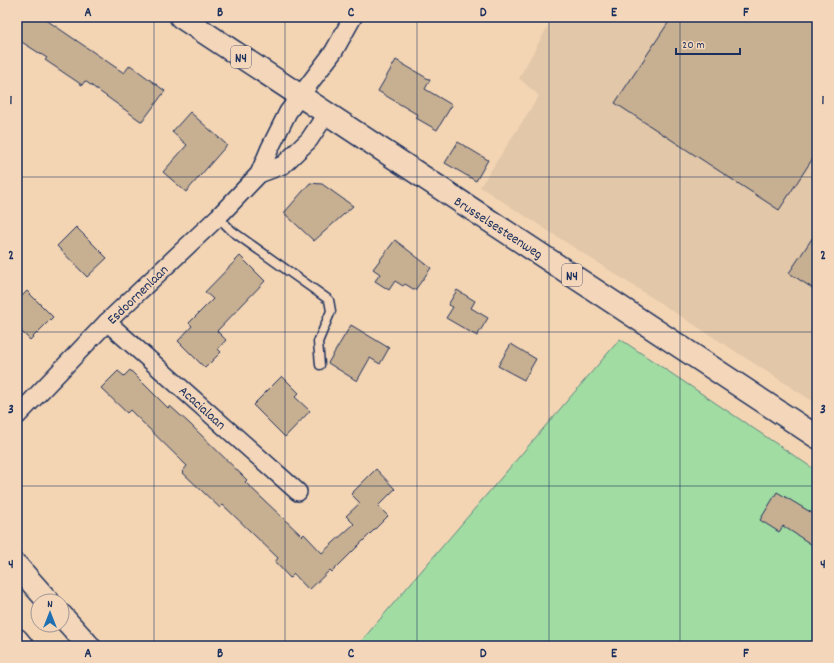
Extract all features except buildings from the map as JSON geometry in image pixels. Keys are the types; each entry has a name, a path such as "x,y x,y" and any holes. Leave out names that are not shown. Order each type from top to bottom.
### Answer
{"main road":[{"name":"Brusselsesteenweg","path":"181,17 817,437"},
{"path":"17,566 41,593"},
{"path":"70,625 89,646"},
{"path":"17,640 22,646"}],"street":[{"name":"Esdoornenlaan","path":"17,416 107,322 218,217 259,174 288,112 334,51 353,17"},
{"name":"Esdoornenlaan","path":"259,174 283,165 309,140 327,113"},
{"name":"Acacialaan","path":"107,322 298,492"}],"lane":[{"path":"218,217 232,231 329,300 331,311 318,342 320,365"}],"shaded area":[{"path":"553,17 817,17 817,404 480,187 539,96 519,78"}],"green space":[{"path":"620,339 817,471 817,646 357,646"}]}
